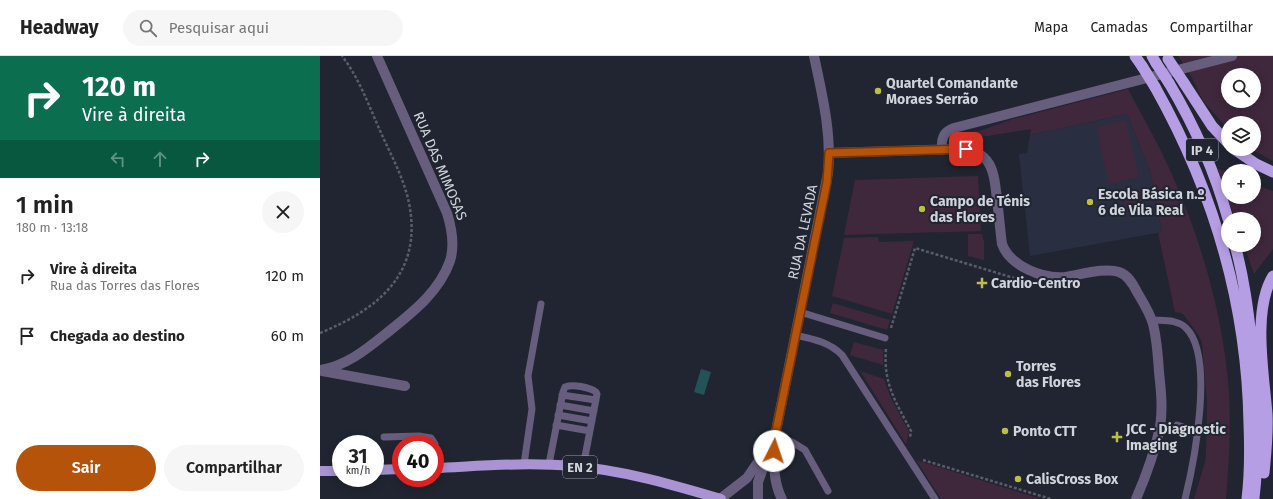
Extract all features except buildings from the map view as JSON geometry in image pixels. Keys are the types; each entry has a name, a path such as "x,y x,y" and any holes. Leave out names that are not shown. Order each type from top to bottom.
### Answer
{"highway":[{"name":"IP 4","path":"1135,56 1174,121 1204,188 1233,285 1242,337 1247,383 1250,451 1247,499"},
{"path":"1167,58 1212,126 1221,136"},
{"name":"IP 4","path":"1154,59 1192,125 1224,202 1226,212"},
{"path":"1244,156 1273,172"},
{"path":"1237,252 1242,271 1247,302 1256,385 1258,454 1254,499"},
{"path":"1259,499 1264,475 1267,434 1261,328 1265,293 1273,276"}],"main road":[{"name":"EN 2","path":"444,468 524,464 549,464 583,467 622,473 721,499"},
{"path":"320,471 332,471"}],"street":[{"name":"RUA DAS MIMOSAS","path":"320,370 336,366 357,356 413,311 425,300 440,282 452,253 453,238 447,213 377,56"},
{"name":"RUA DA LEVADA","path":"775,436 827,182 829,153 826,119 814,56"},
{"path":"942,150 942,140 944,134 954,128 1232,56"},
{"path":"829,153 971,150 982,155 990,164 994,176 1002,244 1007,254 1016,263 1029,270 1058,277 1109,270 1119,272 1127,277 1133,284 1151,320 1158,361 1161,413 1156,442 1136,499"},
{"path":"320,370 405,386"},
{"path":"721,499 749,476 775,436"},
{"path":"758,499 759,478 775,436"},
{"path":"775,436 775,477 782,499"}],"lane":[{"path":"524,464 532,409 528,376 541,304"},
{"path":"800,312 886,340"},
{"path":"1151,320 1178,323 1185,327 1192,335 1196,345 1200,386 1200,411 1198,432 1185,499"},
{"path":"795,336 825,343 832,346 842,355 935,499"},
{"path":"549,464 563,389 567,386 590,389 596,392 596,400 583,467"},
{"path":"560,405 594,411"},
{"path":"558,415 592,421"},
{"path":"556,425 590,431"},
{"path":"1177,425 1198,432"},
{"path":"775,436 792,442 804,450 828,491"},
{"path":"384,437 392,437"}],"path":[{"path":"320,333 337,326 365,310 388,291 401,272 409,252 412,228 402,180 358,81 342,56"},
{"path":"890,329 914,248 1019,279"},
{"path":"886,340 885,362 887,377 891,392 911,432 908,445"},
{"path":"916,458 1051,499"}],"shaded area":[{"path":"1178,56 1273,56 1273,161 1261,154 1261,116 1221,116 1221,121 1203,101 1192,78"},
{"path":"1128,89 1158,145 1187,210 1207,270 1215,300 1226,362 1229,393 1230,420 1226,499 1194,499 1205,462 1206,453 1207,402 1202,343 1199,336 1184,315 1175,312 1158,233 1162,232 1150,171 1127,114 1030,135 1031,129 988,136 957,136 954,139 955,133 979,131 1013,119"},
{"name":"Escola Básica n.º 6 de Vila Real","path":"1127,114 1150,171 1162,232 1030,256 1019,154 1027,153 1030,135"},
{"path":"1126,120 1139,177 1109,184 1096,127"},
{"path":"1217,168 1221,169 1221,179"},
{"path":"978,176 981,231 844,235 855,180"},
{"path":"1261,187 1273,191 1273,249 1254,274 1246,252 1261,252 1261,212 1233,212 1230,204 1261,204"},
{"path":"1141,190 1146,211 1127,215 1122,194"},
{"path":"968,234 982,234 984,242 984,260 968,256"},
{"path":"878,237 879,242 914,241 892,314 832,296 844,238"},
{"path":"833,303 890,320 887,330 830,313"},
{"path":"854,342 883,350 883,365 850,355"},
{"path":"701,369 711,372 704,395 694,392"},
{"path":"860,371 884,379 890,396 909,432 906,444"},
{"path":"916,460 1041,499 941,499"}],"place":[{"name":"Quartel Comandante Moraes Serrão","path":"878,91"},
{"name":"Escola Básica n.º 6 de Vila Real","path":"1090,202"},
{"name":"Campo de Ténis das Flores","path":"922,209"},
{"name":"Cardio-Centro","path":"982,283"},
{"name":"Torres das Flores","path":"1008,374"},
{"name":"Ponto CTT","path":"1005,431"},
{"name":"JCC - Diagnostic Imaging","path":"1117,437"},
{"name":"CalisCross Box","path":"1018,479"}],"route":[{"path":"774,451 775,436 827,182 829,153 966,149"}]}
